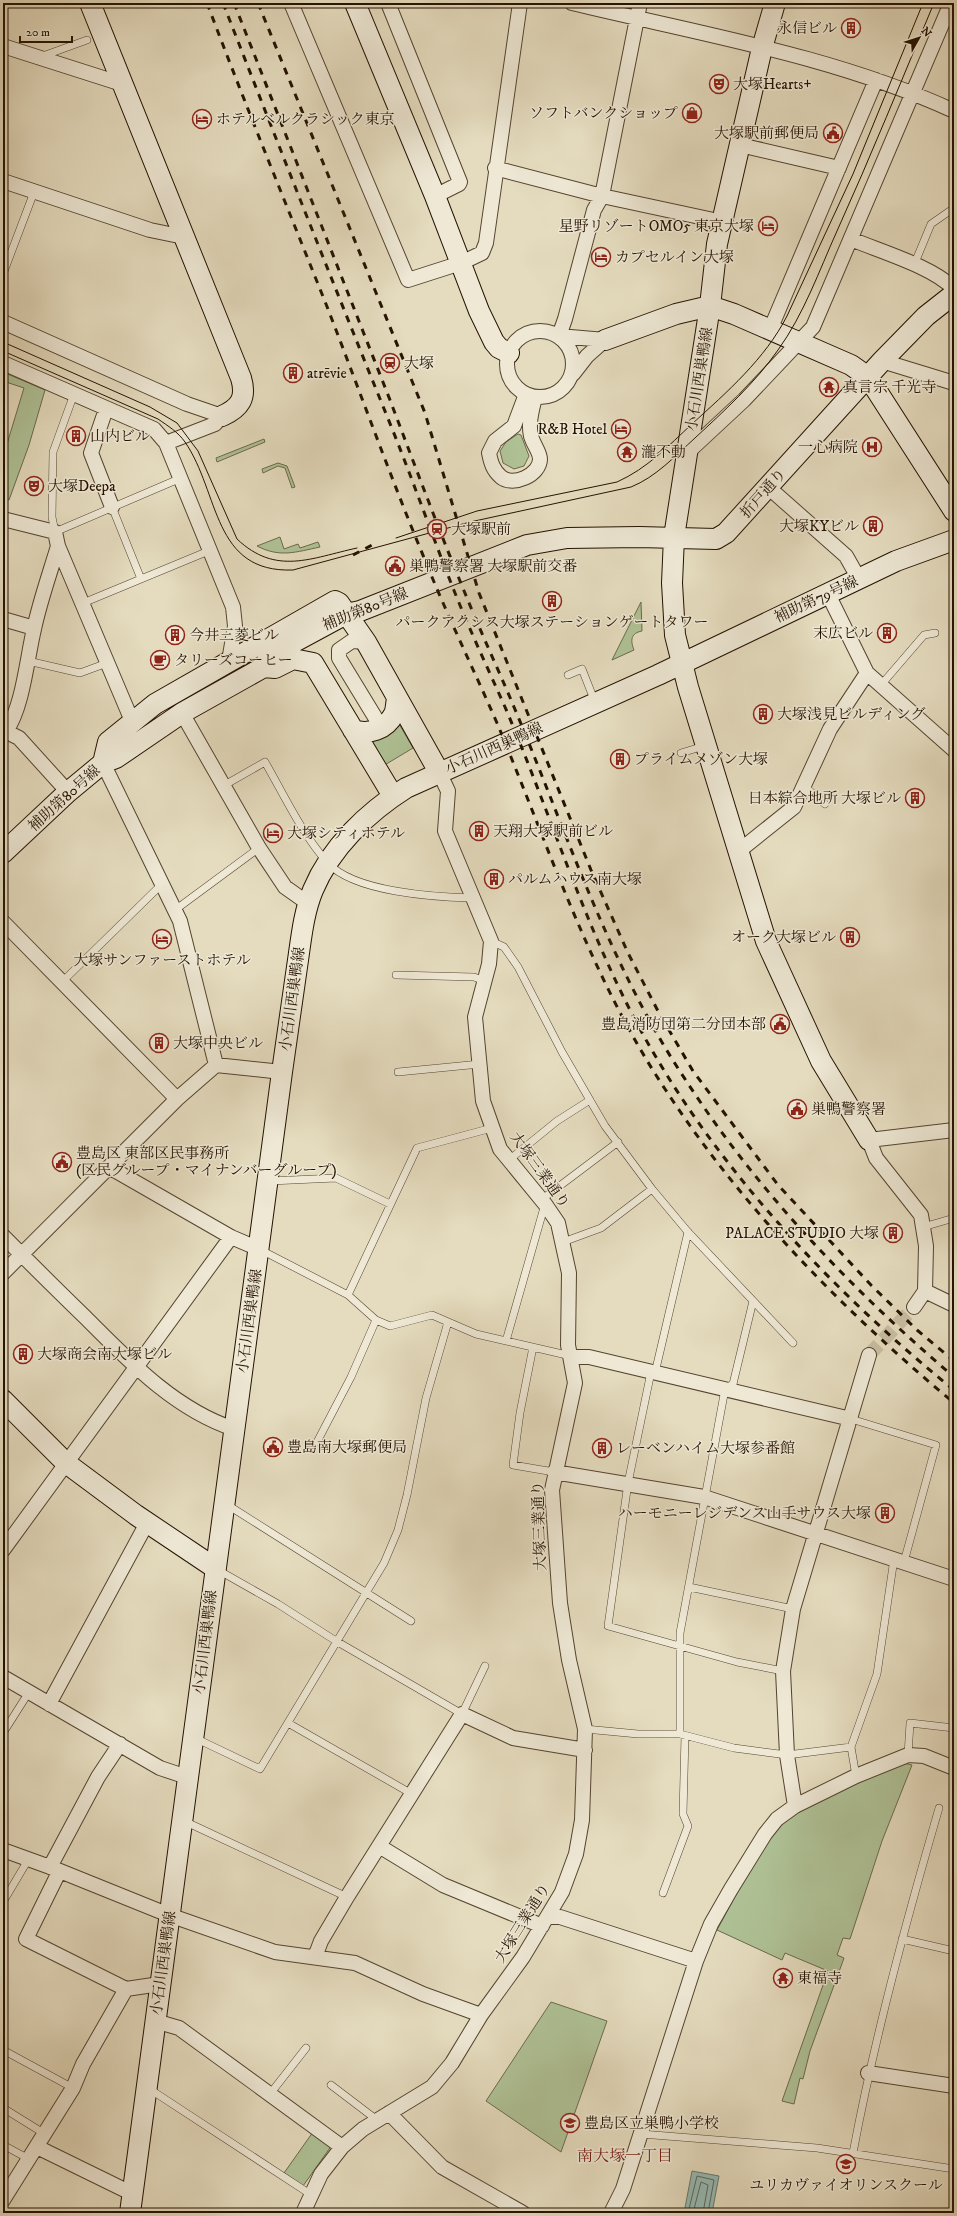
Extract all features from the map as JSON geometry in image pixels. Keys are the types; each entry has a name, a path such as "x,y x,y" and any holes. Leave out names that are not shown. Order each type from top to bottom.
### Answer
{"street":[{"path":"90,3 245,390 236,409 222,416 215,424 166,443"},
{"path":"291,3 408,280 460,263 482,253 486,244 495,168 520,3"},
{"path":"355,3 435,196 460,263 494,342 499,348 509,353"},
{"path":"388,3 460,182 459,184 435,196"},
{"path":"572,3 762,48 876,80 913,92 954,111"},
{"path":"559,336 565,319 594,210 602,196 640,3"},
{"name":"小石川西巣鴨線","path":"132,2204 146,2086 282,1072 303,930 313,890 328,863 359,825 393,796 419,781 596,703 681,663 675,635 672,583 674,538 710,306 717,244 762,48 775,3"},
{"path":"687,453 744,400 813,328 951,3"},
{"path":"3,46 122,84"},
{"path":"770,330 876,80"},
{"path":"740,145 839,168"},
{"path":"495,168 602,196 723,222"},
{"path":"3,181 150,230 184,237"},
{"path":"851,239 914,265 940,278 954,289"},
{"name":"折戸通り","path":"674,538 716,539 726,534 882,361 926,316 954,294"},
{"path":"605,340 559,336 540,332 525,335 513,344 509,353 507,363 508,375 515,386 531,396 552,396 560,391 587,356 605,340 676,314 710,306 852,365 868,377 954,510"},
{"path":"3,322 187,404 222,416"},
{"path":"559,336 572,351 574,362 570,378"},
{"path":"882,361 954,383"},
{"path":"3,363 154,429 166,443 233,607 235,626 229,661"},
{"path":"531,396 529,425 540,459 538,467 526,477 515,480 503,478 492,467 489,453 495,441 514,426 531,396"},
{"path":"106,409 91,454 112,507"},
{"path":"768,487 846,556 858,579"},
{"path":"3,519 55,532 58,546 132,722"},
{"name":"補助第80号線","path":"3,853 68,792 103,763 116,758 182,713 264,667 270,655 314,629 346,614 360,611 527,545 567,538 674,538"},
{"name":"補助第79号線","path":"681,663 908,556 954,540"},
{"path":"58,546 34,628 28,661 12,722 4,732 19,738 68,792"},
{"path":"828,594 868,673 954,750"},
{"path":"216,1065 182,928 175,910 103,763 108,742 132,722 173,692 329,603 335,601 339,603 366,642 439,772 448,791 445,831 491,941"},
{"path":"3,619 34,628"},
{"path":"314,629 308,640 308,651 313,663 393,796"},
{"path":"366,642 352,641 339,650 339,658 381,727"},
{"path":"264,667 275,668 296,659 313,663"},
{"path":"681,663 766,941 821,1061 869,1140 876,1158 920,1215 926,1246 925,1291 914,1307"},
{"path":"739,851 794,807 803,784 830,729 868,673"},
{"path":"353,730 367,733 381,727 394,714 397,699"},
{"path":"182,713 259,848 285,887 309,904"},
{"path":"3,922 177,1099"},
{"name":"大塚三業通り","path":"307,2207 321,2174 342,2147 377,2120 432,2087 452,2063 481,2015 545,1921 562,1892 576,1854 582,1820 585,1729 569,1660 560,1603 552,1490 554,1472 575,1383 568,1345 569,1273 558,1223 500,1148 483,1101 475,1017 485,981 491,941"},
{"path":"3,1273 177,1099 216,1065 282,1072"},
{"path":"869,1140 954,1130"},
{"path":"108,1167 231,1237 259,1249"},
{"path":"3,1236 136,1369 194,1412 215,1423 234,1429"},
{"path":"5,1543 136,1369 231,1237"},
{"path":"925,1291 954,1305"},
{"path":"795,1806 787,1755 782,1670 793,1609 869,1355"},
{"path":"571,1357 589,1358 653,1372 851,1419"},
{"path":"3,1400 66,1463 147,1523 215,1568"},
{"path":"554,1472 628,1483 704,1497 816,1535 954,1578"},
{"path":"49,1704 147,1523"},
{"path":"3,1677 160,1768 187,1777"},
{"path":"314,1957 321,1941 347,1897 462,1714 513,1738 585,1750"},
{"path":"120,1744 98,1777 55,1869 26,1939 126,1989 160,1984"},
{"path":"611,2213 622,2189 641,2134 696,1960 712,1924 761,1840 778,1819 795,1806 856,1776 908,1755 924,1756 954,1768"},
{"path":"379,1846 443,1885 545,1921 560,1917 696,1960"},
{"path":"3,1850 55,1869 169,1915 276,1952 355,1963 423,1994 481,2015"},
{"path":"3,2200 46,2134 73,2088 83,2064 126,1989"},
{"path":"155,2021 179,2028 342,2147"},
{"path":"868,2072 954,2086"},
{"path":"389,2113 442,2167 523,2213"},
{"path":"37,2147 132,2204"}],"lane":[{"path":"38,57 87,40"},
{"path":"3,274 34,192"},
{"path":"914,265 931,224 954,208"},
{"path":"74,394 53,452 52,517 55,532 181,478"},
{"path":"112,507 140,579"},
{"path":"83,604 211,550"},
{"path":"881,685 924,635 935,633"},
{"path":"28,661 80,673 107,663"},
{"path":"568,674 582,669 596,703"},
{"path":"681,753 706,745"},
{"path":"223,786 265,762 309,838 328,863 348,879 393,891 472,898"},
{"path":"803,784 825,804"},
{"path":"175,910 259,848"},
{"path":"62,982 162,884"},
{"path":"491,941 504,947 518,967 562,1052 590,1100 652,1189 688,1232 793,1343"},
{"path":"396,975 474,977 485,981"},
{"path":"398,1072 480,1064"},
{"path":"509,1160 557,1121 590,1100"},
{"path":"348,1295 417,1148 492,1128"},
{"path":"506,1341 543,1202 618,1142"},
{"path":"268,1182 336,1178 390,1204"},
{"path":"563,1242 601,1228 652,1189"},
{"path":"922,1227 954,1218"},
{"path":"688,1232 653,1372 628,1483 608,1626 737,1662 782,1670"},
{"path":"259,1249 348,1295 376,1320 390,1326 432,1315 476,1334 571,1357"},
{"path":"663,1893 688,1826 683,1814 680,1633 725,1389 733,1384 753,1301"},
{"path":"317,1442 351,1378 376,1320"},
{"path":"193,1737 260,1769 384,1563 398,1530 407,1495 426,1398 448,1322"},
{"path":"533,1347 520,1413 513,1465 554,1472"},
{"path":"851,1419 936,1445 899,1561 877,1674 851,1748 856,1776"},
{"path":"224,1502 411,1621"},
{"path":"215,1568 278,1604 336,1641 462,1714 485,1666"},
{"path":"689,1587 793,1609"},
{"path":"3,1734 29,1692"},
{"path":"288,1723 412,1794"},
{"path":"908,1755 910,1723 954,1728"},
{"path":"585,1729 638,1734 682,1735 734,1748 787,1755 851,1748"},
{"path":"853,2153 868,2072 902,1939 939,1808"},
{"path":"182,1820 347,1897"},
{"path":"3,1902 28,1860"},
{"path":"902,1939 954,1951"},
{"path":"270,2094 306,2048"},
{"path":"3,2050 73,2088"},
{"path":"331,2085 377,2120"},
{"path":"146,2086 307,2207"},
{"path":"3,2108 46,2134"},
{"path":"641,2134 817,2148 954,2169"},
{"path":"3,2146 29,2159"}],"green space":[{"path":"3,372 45,390 29,445 9,500 3,498 3,457 24,388 3,381"},
{"path":"518,434 521,435 529,456 524,466 514,469 503,463 500,451 506,442"},
{"path":"264,439 265,442 217,462 216,458"},
{"path":"278,463 287,466 295,487 292,488 285,468 278,466 263,473 262,469"},
{"path":"280,537 284,549 298,544 300,548 318,542 320,547 296,552 281,553 265,550 257,546"},
{"path":"641,602 642,631 636,633 632,638 634,650 612,660"},
{"path":"398,722 413,748 383,766 370,739 387,736"},
{"path":"900,1762 912,1765 882,1841 850,1939 843,1938 837,1955 844,1958 810,2051 803,2079 800,2078 794,2104 782,2101 828,1971 785,1953 782,1960 717,1930 752,1865 774,1833 787,1819 815,1803"},
{"path":"551,2002 607,2021 561,2152 486,2101"},
{"path":"313,2132 332,2145 303,2186 284,2173"}],"water":[{"path":"692,2171 719,2176 712,2213 684,2213"}],"tunnel":[{"path":"869,1355 914,1307"}],"tram line":[{"path":"396,538 477,511 617,482 638,470 657,456 732,387 768,347 787,316 853,174 923,3"},
{"path":"3,351 158,419 173,429 185,442 196,462 213,506 232,544 247,558 267,567 293,570 470,522 631,487 649,478 665,466 728,407 769,362 796,322 874,146 934,3"},
{"path":"3,342 150,407 177,423 198,451 237,539 251,550 266,557 280,561 294,561 357,548"}],"railway":[{"path":"207,3 326,304 412,528 442,601 497,723 572,910 614,1002 638,1046 665,1089 728,1176 762,1217 835,1295 913,1368 954,1403"},
{"path":"223,3 399,447 457,598 505,707 576,889 606,961 623,996 653,1052 688,1107 726,1160 767,1210 811,1259 857,1305 905,1349 954,1390"},
{"path":"234,3 457,574 514,707 591,898 611,944 634,990 658,1035 713,1121 775,1200 843,1274 879,1310 954,1377"},
{"path":"258,3 425,413 479,593 591,870 628,953 659,1013 693,1071 778,1185 871,1285 917,1330 954,1361"},
{"path":"353,555 374,544"}],"place":[{"name":"永信ビル","path":"851,28"},
{"name":"大塚Hearts+","path":"719,84"},
{"name":"ソフトバンクショップ","path":"692,113"},
{"name":"ホテルベルクラシック東京","path":"202,119"},
{"name":"大塚駅前郵便局","path":"833,133"},
{"name":"星野リゾートOMO5 東京大塚","path":"768,226"},
{"name":"カプセルイン大塚","path":"601,257"},
{"name":"大塚","path":"390,363"},
{"name":"atrēvie","path":"293,373"},
{"name":"真言宗 千光寺","path":"829,387"},
{"name":"R&B Hotel","path":"621,429"},
{"name":"山内ビル","path":"76,436"},
{"name":"一心病院","path":"872,447"},
{"name":"瀧不動","path":"627,452"},
{"name":"大塚Deepa","path":"34,486"},
{"name":"大塚KYビル","path":"873,526"},
{"name":"大塚駅前","path":"437,529"},
{"name":"巣鴨警察署 大塚駅前交番","path":"395,566"},
{"name":"パークアクシス大塚ステーションゲートタワー","path":"552,601"},
{"name":"末広ビル","path":"887,633"},
{"name":"今井三菱ビル","path":"175,635"},
{"name":"タリーズコーヒー","path":"160,660"},
{"name":"大塚浅見ビルディング","path":"763,714"},
{"name":"プライムメゾン大塚","path":"620,759"},
{"name":"日本綜合地所 大塚ビル","path":"915,798"},
{"name":"天翔大塚駅前ビル","path":"479,831"},
{"name":"大塚シティホテル","path":"273,833"},
{"name":"パルムハウス南大塚","path":"494,879"},
{"name":"オーク大塚ビル","path":"850,937"},
{"name":"大塚サンファーストホテル","path":"162,939"},
{"name":"豊島消防団第二分団本部","path":"780,1024"},
{"name":"大塚中央ビル","path":"159,1043"},
{"name":"巣鴨警察署","path":"797,1109"},
{"name":"豊島区 東部区民事務所 (区民グループ・マイナンバーグループ)","path":"62,1162"},
{"name":"PALACE STUDIO 大塚","path":"893,1233"},
{"name":"大塚商会南大塚ビル","path":"23,1354"},
{"name":"豊島南大塚郵便局","path":"273,1447"},
{"name":"レーベンハイム大塚参番館","path":"602,1448"},
{"name":"ハーモニーレジデンス山手サウス大塚","path":"885,1513"},
{"name":"東福寺","path":"783,1978"},
{"name":"豊島区立巣鴨小学校","path":"570,2123"},
{"name":"ユリカヴァイオリンスクール","path":"846,2164"}],"district":[{"name":"南大塚一丁目","path":"625,2155"}]}
